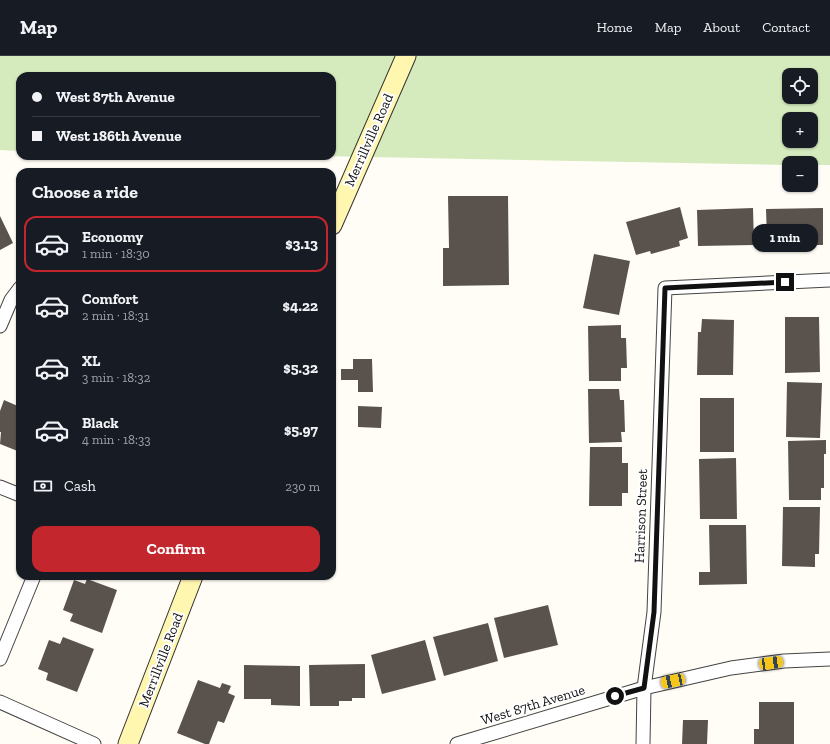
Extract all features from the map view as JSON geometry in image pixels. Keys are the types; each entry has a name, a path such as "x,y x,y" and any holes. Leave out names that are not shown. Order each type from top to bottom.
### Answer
{"street":[{"name":"Merrillville Road","path":"336,216 406,56"},
{"name":"Harrison Street","path":"643,744 644,688 654,612 665,288 830,280"},
{"path":"0,326 11,300 16,293"},
{"path":"0,487 16,493"},
{"path":"0,659 32,580"},
{"name":"Merrillville Road","path":"128,744 191,580"},
{"name":"West 87th Avenue","path":"457,744 644,688 731,668 784,661 830,659"},
{"path":"0,702 94,744"}],"green space":[{"path":"0,56 830,56 830,165 818,165 818,156 782,156 782,165 336,156 336,72 16,72 16,151 0,150"}],"building":[{"path":"448,196 508,196 509,285 443,286 443,248 449,248"},
{"path":"680,207 688,238 679,241 680,246 651,254 650,251 636,255 626,222"},
{"path":"753,208 754,245 698,246 697,210"},
{"path":"823,208 823,245 779,245 779,241 767,241 766,209"},
{"path":"0,216 13,243 0,250"},
{"path":"594,254 630,261 619,315 583,308"},
{"path":"785,317 819,317 820,372 785,373"},
{"path":"702,319 734,320 733,375 697,375 698,332 701,332"},
{"path":"621,325 621,338 626,338 627,368 621,368 621,381 589,381 588,326"},
{"path":"353,359 372,359 373,392 358,392 358,380 341,380 341,369 353,369"},
{"path":"787,382 822,383 820,438 786,437"},
{"path":"588,389 619,389 620,400 624,400 625,432 621,432 622,442 589,443"},
{"path":"700,398 734,398 734,452 700,452"},
{"path":"4,400 16,405 16,450 0,444 0,411"},
{"path":"358,406 382,407 381,428 358,427"},
{"path":"826,440 826,454 824,454 824,488 821,488 821,500 789,500 788,441"},
{"path":"590,447 622,447 622,463 628,463 628,493 622,493 622,506 589,506"},
{"path":"736,458 737,519 700,519 699,459"},
{"path":"783,507 820,507 819,554 815,554 815,567 782,566"},
{"path":"709,525 746,525 747,584 699,585 699,572 710,572"},
{"path":"74,580 85,584 87,580 90,580 117,590 102,633 70,621 73,614 63,610"},
{"path":"548,605 558,645 504,658 494,618"},
{"path":"488,623 498,661 444,676 433,637"},
{"path":"63,637 94,649 77,692 46,680 48,673 38,669 49,640 60,644"},
{"path":"425,640 436,680 382,694 371,655"},
{"path":"365,664 365,698 352,698 352,701 339,701 339,706 310,706 309,665"},
{"path":"244,665 300,666 300,706 271,705 271,699 244,699"},
{"path":"198,680 220,688 222,683 231,686 228,693 235,696 224,723 218,721 209,744 205,744 177,733"},
{"path":"759,702 794,702 794,744 754,744 754,729 759,729"},
{"path":"683,720 708,720 707,744 682,744"}],"route":[{"path":"615,696 644,688 654,612 665,288 785,282"}]}
